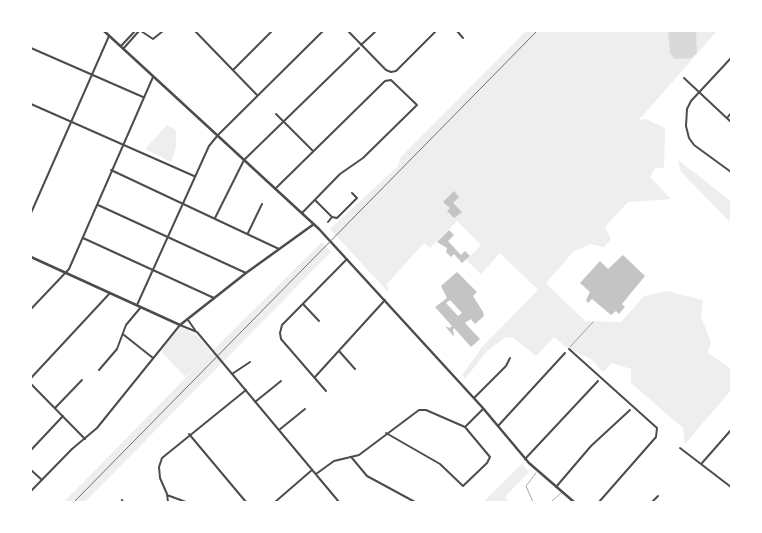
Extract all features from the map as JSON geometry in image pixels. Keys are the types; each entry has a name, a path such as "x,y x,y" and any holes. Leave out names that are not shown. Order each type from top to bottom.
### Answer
{"street":[{"path":"104,31 314,224 474,398 525,459 574,502"},
{"path":"121,48 135,31"},
{"path":"121,48 140,31 153,39 163,31"},
{"path":"194,31 257,96"},
{"path":"233,70 272,31"},
{"path":"99,370 116,349 124,335 126,325 139,306 152,270 194,176 218,135 323,31"},
{"path":"348,31 391,72 396,71 436,31"},
{"path":"361,45 376,31"},
{"path":"457,31 464,38"},
{"path":"31,213 109,36"},
{"path":"31,48 144,97"},
{"path":"214,218 244,160 359,48"},
{"path":"731,58 698,91 687,109 686,126 689,138 694,145 731,172"},
{"path":"31,309 65,273 83,238 153,76"},
{"path":"684,78 731,122"},
{"path":"275,189 385,81 389,80 417,105 363,158 340,174 302,213"},
{"path":"31,104 194,176"},
{"path":"276,114 314,151"},
{"path":"727,118 731,114"},
{"path":"111,170 279,249"},
{"path":"315,200 332,217 337,218 357,198 352,193"},
{"path":"98,204 246,273"},
{"path":"248,234 262,204"},
{"path":"328,222 332,217"},
{"path":"31,491 72,449 85,439 154,359 180,325 246,273 314,224"},
{"path":"83,238 214,298"},
{"path":"31,257 197,332"},
{"path":"326,391 281,338 280,333 282,325 347,259"},
{"path":"31,378 110,293"},
{"path":"315,377 385,300"},
{"path":"303,304 319,321"},
{"path":"187,319 339,502"},
{"path":"124,335 154,359"},
{"path":"569,349 657,428 656,437 599,502"},
{"path":"339,351 354,369"},
{"path":"498,426 565,353"},
{"path":"474,398 506,366 510,358"},
{"path":"232,374 250,362"},
{"path":"55,408 82,380"},
{"path":"255,402 281,381"},
{"path":"525,459 598,381"},
{"path":"31,384 85,439"},
{"path":"168,502 158,467 162,458 189,434 246,390"},
{"path":"279,430 304,408"},
{"path":"316,474 334,461 352,458 386,434 422,409 465,427 490,457 488,463 463,486 440,464 386,434"},
{"path":"465,427 483,409"},
{"path":"556,487 591,446 630,410"},
{"path":"31,450 63,416"},
{"path":"702,463 731,430"},
{"path":"189,434 246,502"},
{"path":"680,448 731,487"},
{"path":"352,458 367,476 415,502"},
{"path":"31,470 42,480"},
{"path":"275,502 312,470"},
{"path":"167,495 186,502"},
{"path":"652,502 658,496"}],"lane":[{"path":"569,349 593,322"},
{"path":"533,502 526,486 537,471"},
{"path":"551,502 562,493"}],"shaded area":[{"path":"526,31 717,31 639,120 646,119 665,128 664,168 655,168 650,177 671,199 628,202 605,227 611,239 604,247 590,244 573,252 546,283 585,321 621,322 644,296 667,291 703,300 701,317 711,342 708,353 731,369 731,390 685,444 683,428 631,383 631,369 612,363 603,372 591,359 567,348 554,337 536,356 514,338 506,337 487,351 465,379 462,375 482,347 538,290 500,253 481,274 466,260 481,245 457,221 430,248 424,243 386,285 389,289 387,291 330,229 398,166 401,157"},
{"path":"668,31 696,31 697,53 691,58 675,59 670,53"},
{"path":"167,125 176,130 176,147 171,162 145,149"},
{"path":"678,160 731,201 731,223 681,172"},
{"path":"322,242 331,252 85,502 64,502 197,366 185,377 161,351 181,326 196,335 211,351 199,364"},
{"path":"522,464 529,472 505,497 509,502 483,502"}],"building":[{"path":"454,191 459,197 453,203 462,212 454,218 447,211 450,208 443,202"},
{"path":"449,230 454,235 448,241 461,255 465,251 470,256 462,263 454,254 451,257 446,252 447,248 437,242"},
{"path":"623,255 645,276 622,304 625,307 619,314 616,311 611,315 592,299 588,303 586,300 590,292 580,283 600,261 608,269"},
{"path":"457,272 477,292 473,296 484,316 475,324 471,319 465,323 480,339 471,347 454,328 454,337 445,326 450,328 452,326 435,307 447,298 441,286","holes":["450,300 462,313 458,316 446,303"]}],"railway":[{"path":"74,502 537,31"}]}
